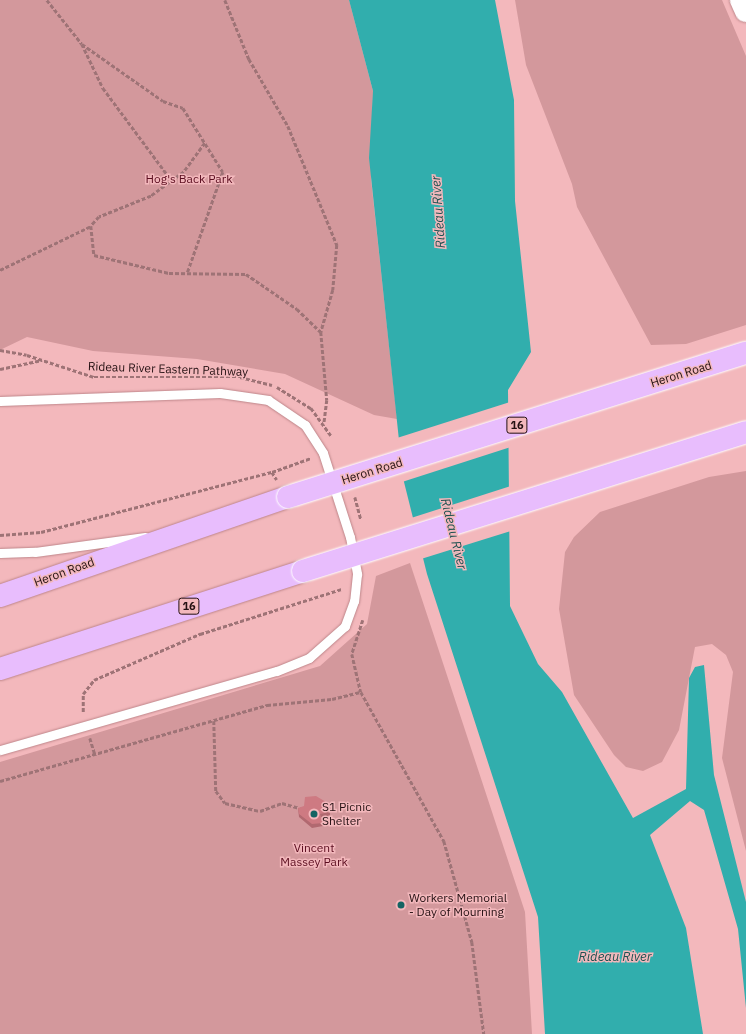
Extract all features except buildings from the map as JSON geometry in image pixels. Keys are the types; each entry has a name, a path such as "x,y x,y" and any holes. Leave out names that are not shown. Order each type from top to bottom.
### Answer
{"main road":[{"path":"741,0 746,11"},
{"name":"Heron Road","path":"0,596 288,497 746,353"},
{"name":"16","path":"0,669 76,642 746,432"}],"lane":[{"path":"0,401 247,395 268,400 294,415 323,453 350,538 356,586 345,626 309,658 282,669 0,750"},
{"path":"0,553 35,552 186,531"},
{"path":"0,679 76,642"}],"path":[{"path":"48,0 82,44 104,88 172,181"},
{"path":"225,0 249,59 288,126 337,245 333,290 321,332 327,400 324,424"},
{"path":"82,44 162,101 183,108 224,175 190,258 187,274"},
{"path":"0,270 91,226 99,217 151,196 193,164 205,143"},
{"path":"91,226 94,255 121,264 187,274 246,274 297,309 321,332"},
{"name":"Rideau River Eastern Pathway","path":"0,350 44,360 94,378 240,377 267,383 298,399 324,424 334,442"},
{"path":"0,370 44,360"},
{"path":"0,535 41,532 272,472 323,453"},
{"path":"354,495 362,525"},
{"path":"95,754 81,703 83,694 94,680 200,634 303,598 356,586"},
{"path":"364,616 352,654 361,692 444,841 472,942 484,1034"},
{"path":"0,780 267,705 361,692"},
{"path":"214,721 216,791 225,803 260,811 282,803 300,808"}],"green space":[{"name":"Hog's Back Park","path":"0,0 349,0 373,91 371,179 397,419 374,415 285,374 197,359 93,351 27,337 0,350"},
{"path":"515,0 722,0 746,56 746,325 686,344 651,345 577,207 572,184 526,65"},
{"path":"746,471 746,851 722,758 733,672 726,655 712,644 695,647 679,730 662,762 643,771 626,767 614,755 574,695 559,609 565,552 574,537 600,512 709,477"},
{"name":"Vincent Massey Park","path":"410,563 525,912 532,1034 0,1034 0,762 320,666 367,624 376,576"}],"water":[{"name":"Rideau River","path":"349,0 495,0 514,100 515,201 531,352 508,390 510,606 538,664 562,692 633,818 686,789 689,678 695,667 704,665 714,775 746,902 746,1008 738,929 704,810 690,801 650,835 686,928 703,1034 545,1034 538,917 427,574 403,478 369,158 373,91"}],"pier":[{"path":"510,402 511,447 402,482 397,438"},
{"path":"511,486 511,531 421,559 411,518"}],"place":[{"name":"S1 Picnic Shelter","path":"314,814"},
{"name":"Workers Memorial - Day of Mourning","path":"401,905"}]}
